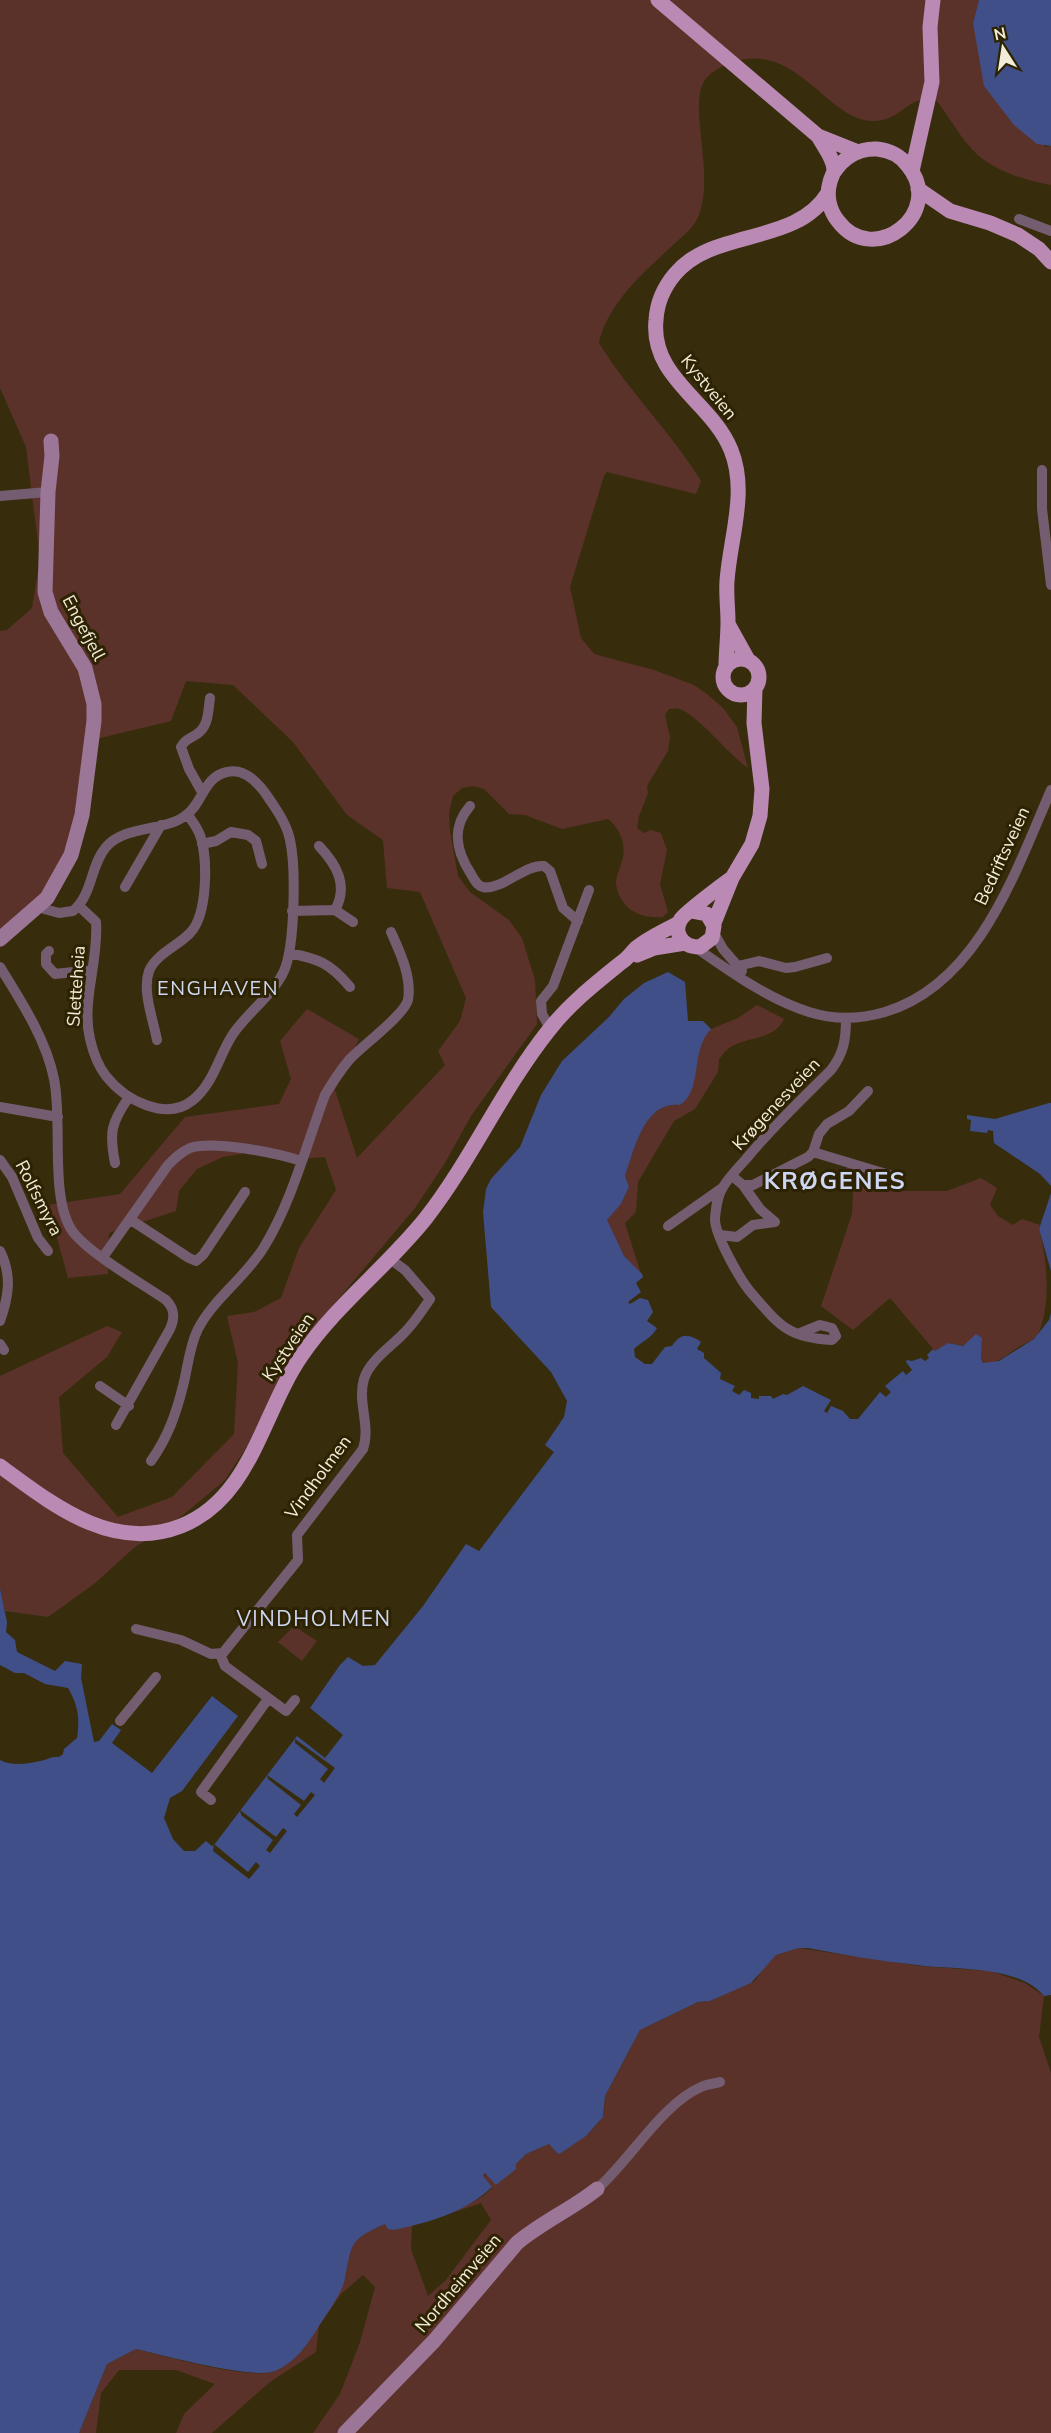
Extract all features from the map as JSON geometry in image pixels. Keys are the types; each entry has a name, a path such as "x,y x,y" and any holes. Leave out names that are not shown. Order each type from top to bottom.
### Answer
{"main road":[{"path":"658,0 818,136 858,152"},
{"path":"912,171 932,82 930,27 933,0"},
{"path":"891,153 904,147 921,126"},
{"path":"818,136 831,158 834,172"},
{"path":"871,149 891,153 903,160 912,171 918,189 918,201 912,217 897,232 876,239 858,236 838,222 831,208 828,193 834,172 844,160 858,152 871,149"},
{"path":"918,189 950,211 990,223 1018,235 1039,249 1051,262"},
{"name":"Kystveien","path":"795,222 821,204 828,193"},
{"path":"912,217 950,211"},
{"name":"Kystveien","path":"726,667 727,580 738,498 736,467 731,450 720,430 677,381 663,361 657,343 656,316 660,299 669,282 691,260 713,249 795,222 818,220 838,222"},
{"name":"Kystveien","path":"728,624 748,660"},
{"path":"732,878 679,923 678,932 690,945 709,942 732,878 752,844 760,816 762,789 754,723 755,688 759,674 748,660 737,659 726,667 723,680 728,689 743,695 755,688"},
{"path":"734,693 756,747"},
{"path":"691,911 707,914 714,928"},
{"name":"Kystveien","path":"0,1466 67,1512 106,1530 134,1534 180,1527 216,1504 231,1488 250,1456 279,1392 300,1357 320,1330 390,1259 446,1192 527,1058 550,1028 582,994 636,949 679,923"},
{"name":"Kystveien","path":"628,957 654,948 690,945"}],"street":[{"path":"1019,219 1051,231"},
{"name":"Engefjell","path":"0,939 47,898 71,855 80,824 90,754 94,704 85,668 51,612 45,592 51,441"},
{"path":"1042,470 1042,515 1051,585"},
{"path":"0,496 48,492"},
{"path":"202,792 189,769 181,747 184,741 199,733 205,726 210,698"},
{"name":"Sletteheia","path":"79,906 96,922 88,1011 90,1042 106,1077 129,1097 157,1109 188,1104 212,1075 240,1023 274,986 284,970 289,953 292,910 290,841 286,827 265,793 251,779 236,771 219,775 202,792 188,815"},
{"name":"Bedriftsveien","path":"690,945 765,991 810,1012 846,1018 874,1015 901,1007 932,989 960,962 1004,896 1051,790"},
{"path":"471,807 458,824 457,842 463,862 479,885 488,887 495,885 535,867 544,866 552,875 563,908 578,921"},
{"path":"37,907 66,913 79,906 86,897 99,858 109,844 124,836 179,820 188,815 198,828 202,844 204,884 199,920 190,934 156,960 148,974 147,991 157,1040"},
{"path":"125,887 161,825"},
{"path":"202,844 216,841 231,832 248,835 256,841 261,864"},
{"path":"319,846 334,861 339,873 341,892 335,910"},
{"path":"550,1028 542,1014 541,1001 553,987 589,890"},
{"path":"292,910 335,910 353,922"},
{"name":"Bedriftsveien","path":"714,928 723,949 765,991"},
{"path":"151,1461 165,1441 174,1418 191,1347 198,1329 208,1314 245,1274 280,1218 325,1095 334,1079 371,1038 399,1015 406,1003 408,985 405,967 391,932"},
{"path":"49,951 46,954 46,964 55,974 93,970"},
{"path":"289,953 325,962 337,971 350,987"},
{"path":"738,966 759,961 786,968 827,958"},
{"path":"0,968 19,997 48,1058 57,1093 61,1189 66,1218 78,1239 166,1300 174,1315 170,1329 148,1366 129,1406 116,1425"},
{"name":"Krøgenesveien","path":"798,1334 786,1330 738,1275 715,1226 718,1197 722,1188 762,1140 840,1058 844,1048 846,1018"},
{"path":"743,1185 760,1183 813,1152 819,1134 827,1124 849,1111 868,1091"},
{"path":"115,1163 111,1128 129,1097"},
{"path":"0,1107 58,1117"},
{"path":"103,1257 168,1165 178,1155 189,1149 206,1146 250,1150 279,1154 301,1161"},
{"path":"813,1152 893,1176"},
{"name":"Rolfsmyra","path":"0,1160 12,1177 38,1238 48,1251"},
{"name":"Krøgenesveien","path":"720,1235 737,1237 753,1226 775,1222 760,1209 743,1185 732,1176"},
{"path":"668,1226 722,1188"},
{"path":"130,1220 196,1261 203,1255 245,1192"},
{"path":"0,1251 9,1283 0,1321"},
{"name":"Vindholmen","path":"220,1654 227,1651 298,1560 297,1535 363,1449 366,1439 364,1379 372,1365 406,1332 430,1299 405,1270 390,1259"},
{"path":"100,1386 129,1406"},
{"path":"136,1629 181,1640 211,1654 220,1654 225,1666 286,1711 295,1700"},
{"path":"120,1721 156,1677"},
{"path":"212,1800 201,1792 268,1699"},
{"name":"Nordheimveien","path":"345,2433 434,2341 517,2243 530,2232 583,2200 612,2176 667,2113 702,2087 720,2082"}],"shaded area":[{"path":"0,0 979,0 973,23 1045,147 1051,146 1051,185 1018,177 997,168 979,156 935,99 915,102 888,119 872,121 856,117 841,109 796,73 779,64 761,59 731,63 716,70 705,80 700,92 699,107 704,184 697,219 618,302 603,329 599,343 701,481 696,494 607,472 570,587 581,638 594,654 654,670 694,685 707,694 723,708 737,727 748,768 686,712 669,709 665,715 670,737 668,751 647,786 648,793 637,828 644,833 651,830 661,833 667,850 660,884 668,912 663,917 647,916 632,911 618,893 617,875 624,849 616,827 608,819 562,829 525,815 509,814 484,789 474,786 462,788 453,796 449,813 450,831 458,876 470,892 509,920 522,938 535,980 537,1024 471,1116 445,1163 415,1208 308,1335 278,1383 255,1434 225,1480 182,1516 135,1547 94,1584 48,1617 5,1611 0,1588 0,1376 107,1326 122,1332 107,1357 59,1397 63,1453 118,1517 172,1497 234,1434 238,1363 227,1316 254,1312 281,1298 299,1248 336,1190 325,1157 284,1160 258,1151 223,1157 197,1169 179,1191 176,1211 109,1233 108,1274 68,1278 48,1205 120,1194 185,1117 279,1104 291,1079 280,1041 307,1009 359,1039 335,1090 357,1158 445,1065 438,1051 460,1021 466,998 420,892 387,888 383,840 347,815 293,742 233,685 186,681 171,721 96,739 61,887 0,948 0,631 7,630 32,608 40,559 26,447 0,388"},
{"path":"757,1005 784,1019 774,1031 767,1035 736,1044 725,1052 719,1059 718,1072 695,1109 674,1121 638,1182 636,1212 625,1223 641,1274 624,1256 606,1221 621,1204 629,1187 625,1176 637,1141 649,1119 658,1111 668,1106 680,1105 704,1036 711,1029 738,1018"},
{"path":"847,1167 880,1178 892,1191 947,1191 981,1178 997,1188 990,1205 998,1216 1013,1225 1022,1219 1040,1225 1047,1285 1044,1313 1037,1336 1001,1359 984,1363 981,1359 982,1339 977,1335 963,1346 948,1343 935,1351 890,1298 853,1330 821,1306 852,1214 853,1193 844,1174"},
{"path":"294,1626 317,1641 302,1661 278,1642"},
{"path":"799,1948 919,1966 990,1971 1025,1983 1044,1996 1039,2037 1051,2073 1051,2433 313,2433 340,2394 360,2342 375,2287 363,2275 341,2294 319,2326 316,2352 270,2382 212,2433 176,2433 184,2414 215,2384 176,2370 119,2370 101,2393 96,2433 79,2433 107,2364 136,2349 186,2362 248,2373 264,2373 283,2367 307,2343 338,2293 344,2282 354,2243 365,2234 385,2224 394,2230 412,2225 411,2249 428,2296 446,2280 491,2220 481,2203 452,2213 483,2196 492,2188 482,2176 516,2164 526,2154 549,2144 558,2154 561,2153 586,2136 600,2121 604,2113 605,2096 640,2030 698,2002 710,2001 755,1981 763,1968 776,1955"}],"water":[{"path":"979,0 1051,0 1051,146 1037,144 1014,125 984,86 973,23"},
{"path":"668,972 685,982 688,1021 703,1021 711,1029 701,1048 692,1090 680,1105 668,1106 649,1119 637,1141 625,1176 629,1187 621,1204 607,1220 624,1256 643,1277 636,1283 641,1292 628,1302 630,1304 640,1298 648,1300 653,1312 647,1321 657,1328 634,1349 635,1357 645,1364 652,1364 665,1347 672,1346 682,1337 693,1337 701,1342 697,1349 704,1353 704,1358 721,1373 720,1379 735,1386 732,1391 739,1395 744,1390 751,1393 751,1398 771,1396 773,1399 783,1394 787,1395 803,1386 831,1400 824,1411 827,1413 831,1406 843,1411 850,1419 858,1419 880,1392 886,1397 891,1392 885,1386 903,1371 906,1375 912,1370 907,1360 921,1358 925,1361 933,1349 935,1351 948,1343 963,1346 976,1334 982,1338 981,1359 983,1363 999,1361 1034,1339 1049,1320 1051,1313 1051,1995 1044,1996 1033,1986 1019,1979 985,1971 889,1962 808,1948 799,1948 776,1955 751,1983 710,2001 698,2002 640,2030 605,2096 603,2117 586,2136 561,2153 558,2154 549,2144 526,2154 516,2164 516,2169 496,2185 485,2173 483,2176 492,2187 458,2210 421,2224 394,2230 388,2229 385,2224 358,2239 351,2250 341,2290 306,2346 289,2363 275,2371 248,2372 207,2366 136,2349 107,2364 79,2433 0,2433 0,1760 20,1764 59,1757 63,1754 64,1749 77,1738 78,1724 76,1706 68,1688 45,1684 24,1673 15,1673 0,1665 0,1588 7,1622 6,1632 15,1640 17,1652 55,1671 65,1661 82,1664 81,1678 94,1742 99,1741 112,1724 121,1730 112,1743 152,1773 212,1696 238,1716 182,1791 170,1798 164,1818 173,1839 184,1851 195,1851 206,1841 214,1845 297,1736 325,1758 343,1735 310,1708 340,1665 348,1657 363,1666 375,1665 423,1606 466,1544 479,1551 554,1452 545,1445 564,1417 567,1401 551,1372 491,1307 483,1212 486,1189 491,1179 520,1147 541,1095 562,1061 609,1017 624,999 644,983"},
{"path":"1051,1103 1051,1186 1040,1174 994,1143 993,1131 988,1130 987,1133 970,1131 971,1120 967,1119 967,1115 995,1119"},
{"path":"1051,1193 1051,1271 1039,1229"}],"pier":[{"path":"295,1739 335,1768 324,1783 320,1779 328,1769 295,1743"},
{"path":"267,1775 304,1801 311,1792 315,1795 297,1817 294,1814 301,1805 268,1779"},
{"path":"240,1810 276,1837 283,1828 287,1831 270,1853 266,1850 273,1840 241,1815"},
{"path":"214,1844 248,1872 256,1862 260,1866 249,1879 213,1851"}],"district":[{"name":"ENGHAVEN","path":"218,988"},
{"name":"KRØGENES","path":"835,1181"},
{"name":"VINDHOLMEN","path":"314,1619"}]}
